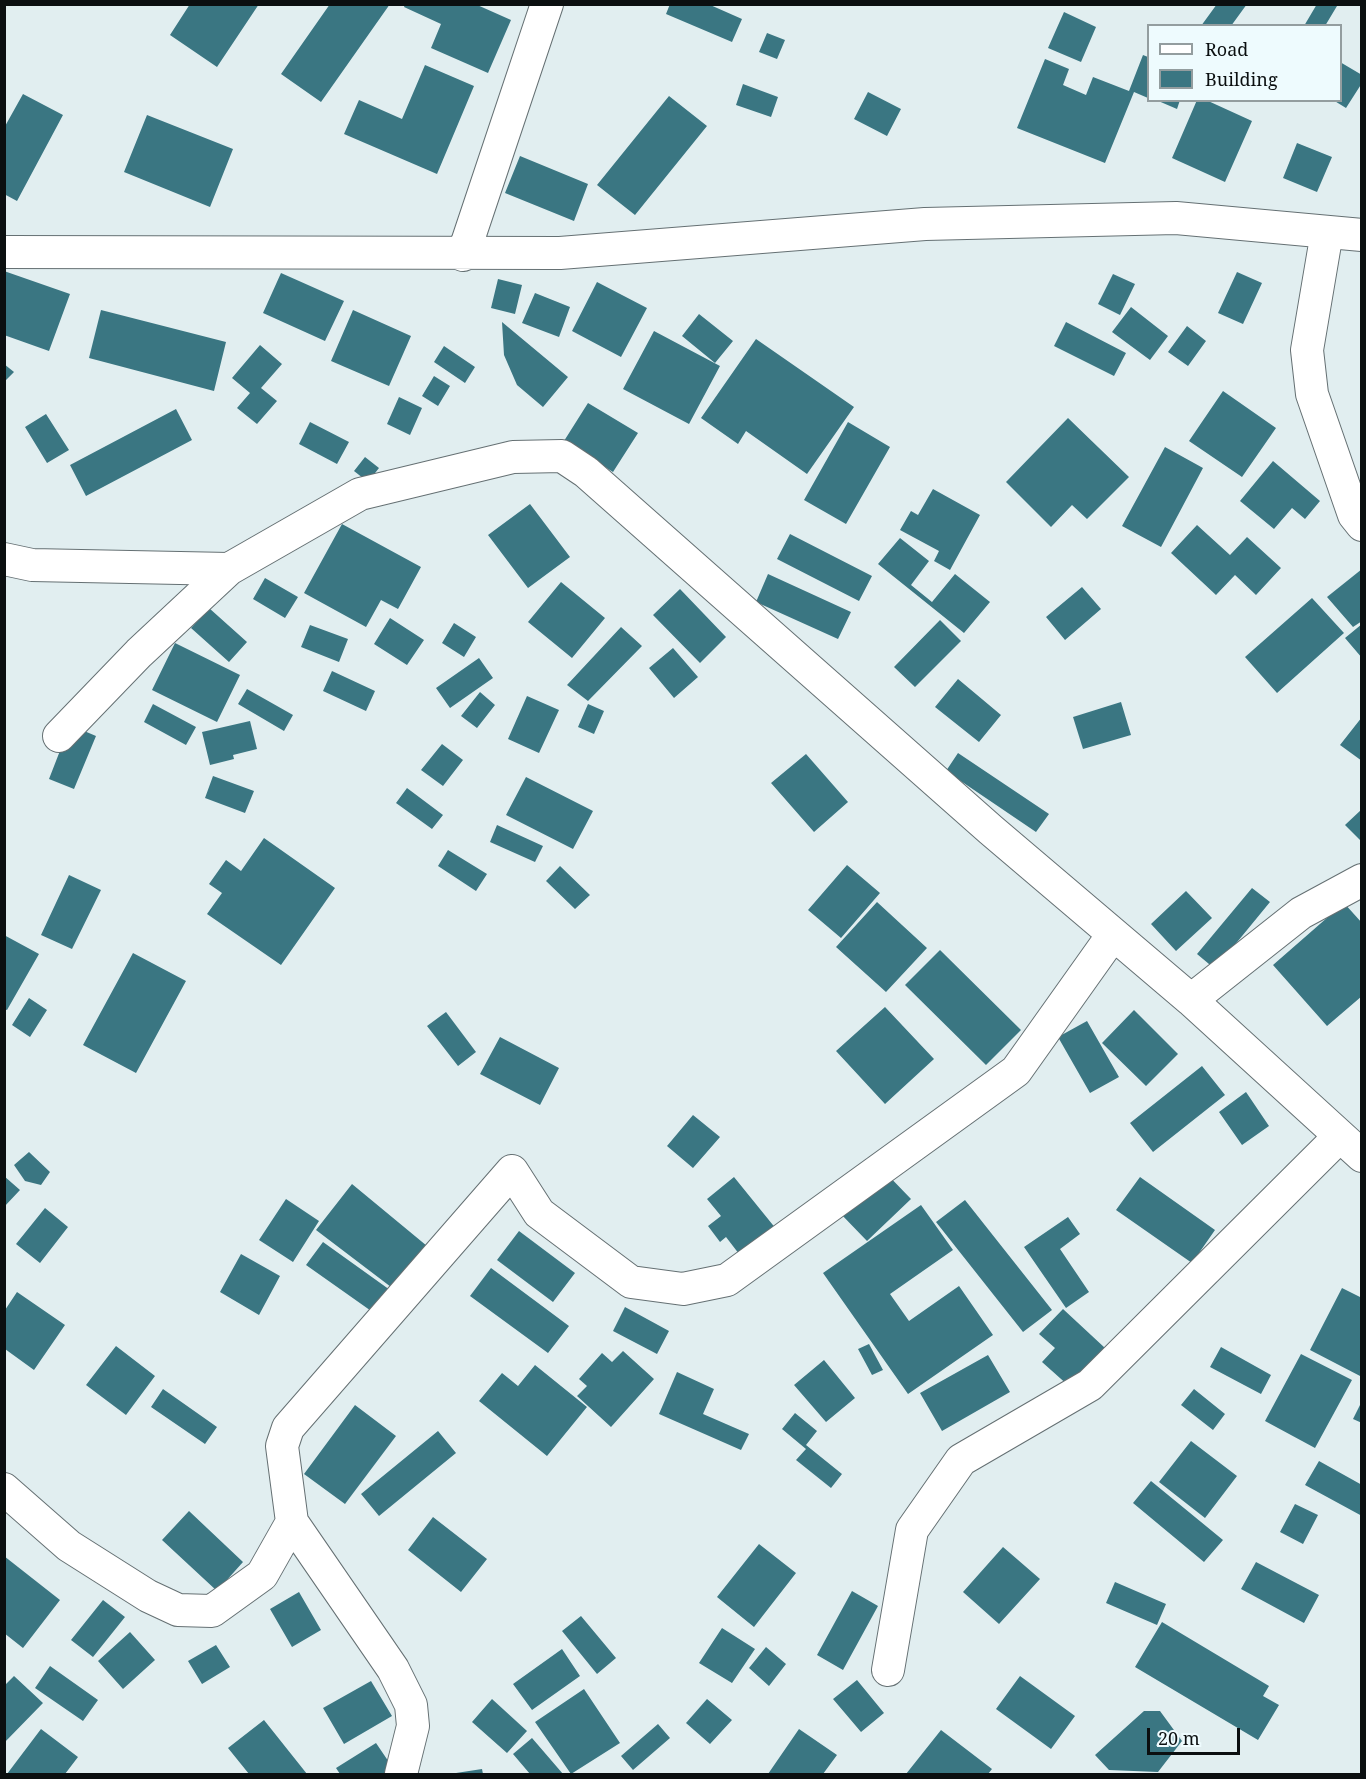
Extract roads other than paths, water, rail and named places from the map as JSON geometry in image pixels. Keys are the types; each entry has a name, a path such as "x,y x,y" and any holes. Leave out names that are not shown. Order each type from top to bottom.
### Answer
{"street":[{"path":"463,255 548,4"},
{"path":"4,252 288,252 463,255 560,253 925,224 1176,218 1362,236"},
{"path":"1327,232 1307,350 1312,394 1354,515 1362,525"},
{"path":"59,735 139,653 229,568 360,494 513,457 562,456 586,472 1112,936 1191,1000 1351,1146 1090,1385 961,1460 912,1530 888,1670"},
{"path":"4,559 32,565 229,568"},
{"path":"1191,1000 1302,914 1362,880"},
{"path":"401,1774 412,1726 411,1706 393,1669 292,1522 282,1446 288,1428 512,1171 539,1213 631,1282 683,1289 727,1280 1016,1071 1112,936"},
{"path":"4,1489 69,1546 148,1596 178,1610 212,1611 262,1575 292,1522"}]}
